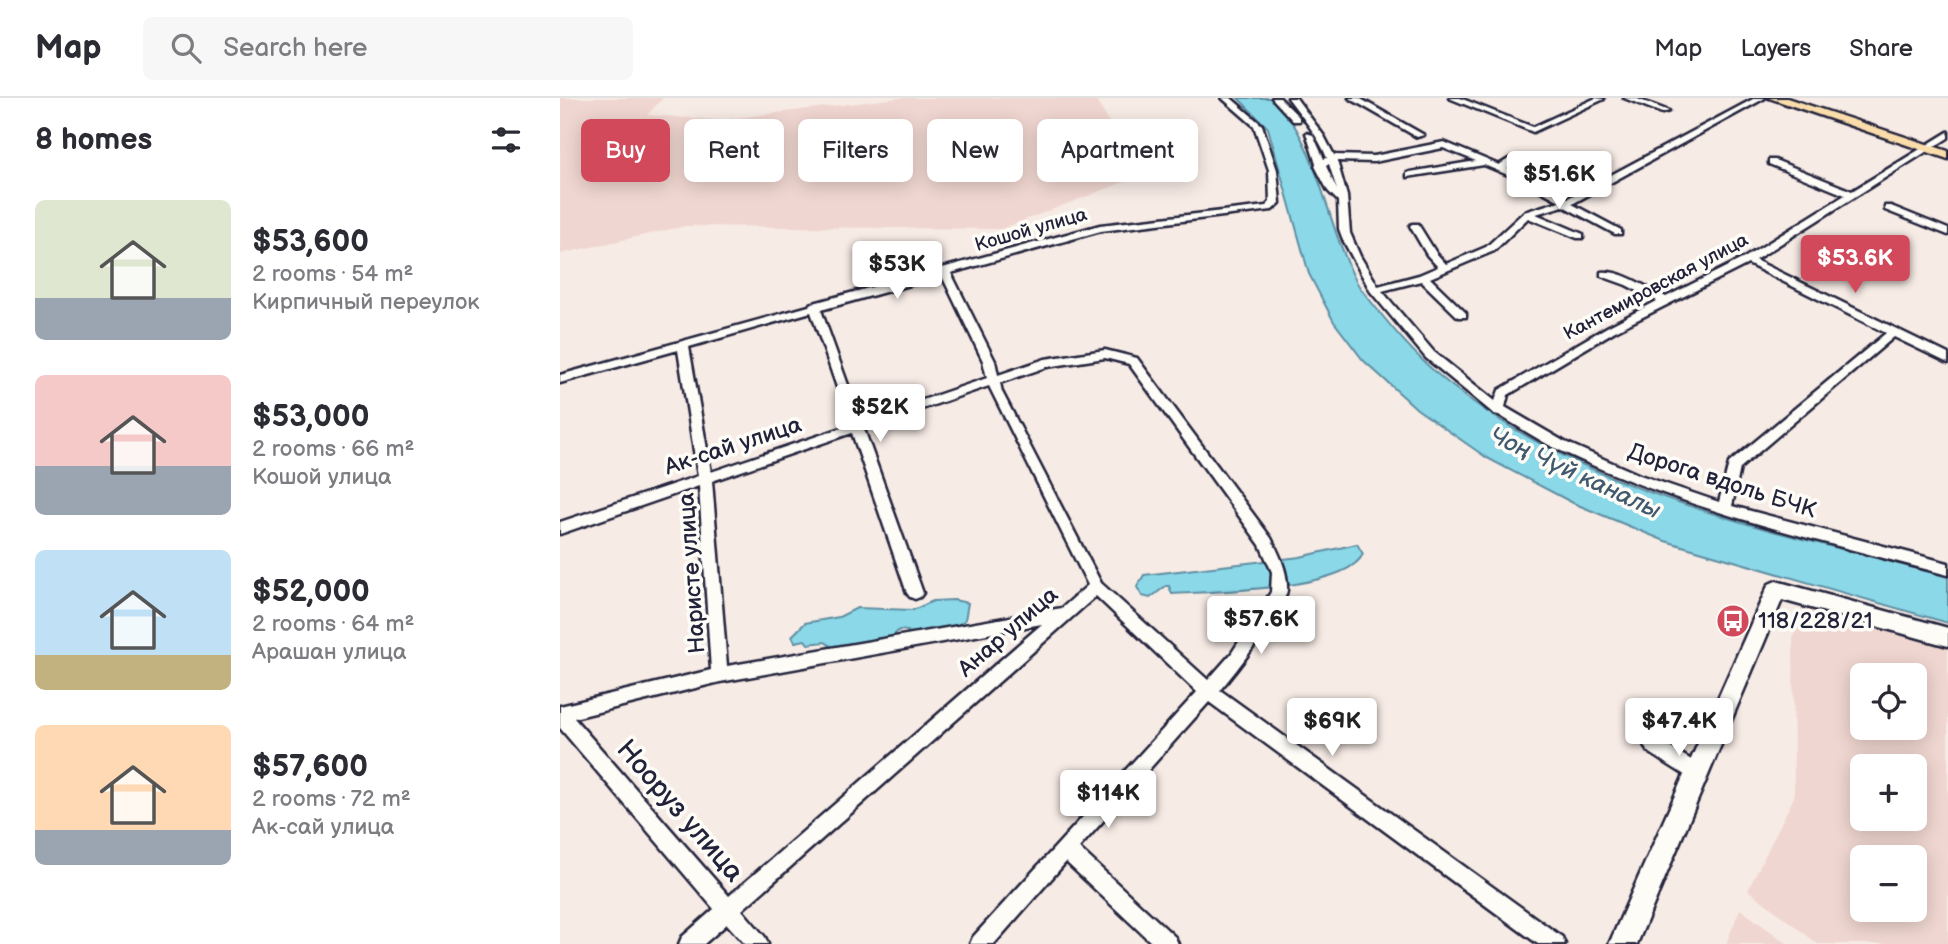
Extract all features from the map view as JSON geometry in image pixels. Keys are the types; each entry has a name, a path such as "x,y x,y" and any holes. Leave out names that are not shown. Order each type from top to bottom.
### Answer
{"main road":[{"path":"1775,98 1927,145 1948,149"},
{"path":"1791,98 1927,145 1948,155"}],"street":[{"name":"Кошой улица","path":"560,379 1100,228 1269,208 1275,203 1273,170 1258,125 1226,98"},
{"path":"1276,98 1292,101 1312,140 1319,166 1332,192 1343,201"},
{"path":"1353,98 1420,135"},
{"path":"1453,98 1533,130 1601,98"},
{"path":"1628,98 1665,111"},
{"path":"1375,290 1446,269 1490,249 1527,214 1566,202 1761,98"},
{"name":"Дорога вдоль БЧК","path":"1292,101 1332,158 1343,201 1345,232 1375,290 1397,321 1434,359 1498,411 1634,479 1725,508 1948,569"},
{"name":"Кантемировская улица","path":"1498,411 1503,393 1611,329 1748,260 1948,134"},
{"path":"1319,166 1332,158 1374,159 1444,145 1566,202 1618,232"},
{"path":"1499,169 1515,159"},
{"path":"1772,162 1852,194"},
{"path":"1410,175 1482,163"},
{"path":"1888,208 1948,232"},
{"path":"1527,214 1580,236"},
{"path":"1415,226 1432,255 1446,269"},
{"path":"1748,260 1948,359"},
{"path":"945,272 989,361 996,392 1096,587 1208,691 1555,944"},
{"path":"1605,274 1630,283 1665,302"},
{"path":"1423,277 1462,315"},
{"path":"814,306 915,593"},
{"path":"1725,508 1734,466 1893,332"},
{"name":"Наристе улица","path":"682,345 705,478 720,675"},
{"name":"Ак-сай улица","path":"560,528 1045,363 1082,356 1114,355 1133,361 1266,542 1279,572 1279,593 1237,659 1208,691"},
{"name":"Анар улица","path":"689,944 1096,587"},
{"path":"1623,944 1776,590 1948,636"},
{"path":"560,714 720,675 1066,614"},
{"path":"980,944 1208,691"},
{"name":"Нооруз улица","path":"560,714 758,944"},
{"path":"1653,745 1697,773"},
{"path":"1065,848 1168,944"}],"shaded area":[{"path":"560,98 663,98 647,115 705,119 684,119 684,182 784,182 784,119 727,119 898,98 1095,98 1107,119 1037,119 1037,182 1124,182 1001,229 685,226 560,254"},
{"path":"1810,607 1948,646 1948,944 1818,944 1748,890 1794,797 1793,636"},
{"path":"1740,909 1788,944 1726,944"}],"water":[{"name":"Чоң Чүй каналы","path":"1238,98 1273,98 1285,112 1313,165 1339,241 1357,283 1401,338 1447,382 1502,421 1561,454 1622,482 1752,525 1948,577 1948,623 1665,541 1573,503 1487,458 1417,409 1363,360 1334,322 1309,274 1268,128"},
{"path":"1357,544 1363,554 1351,566 1305,582 1245,590 1172,594 1169,586 1166,586 1150,598 1142,596 1137,587 1144,575 1300,557"},
{"path":"954,600 968,603 965,620 948,632 906,639 908,631 899,630 888,641 836,650 825,642 795,642 792,636 805,623 839,617 857,608 913,610 933,601"}],"place":[{"name":"118/228/21","path":"1733,621"}]}
